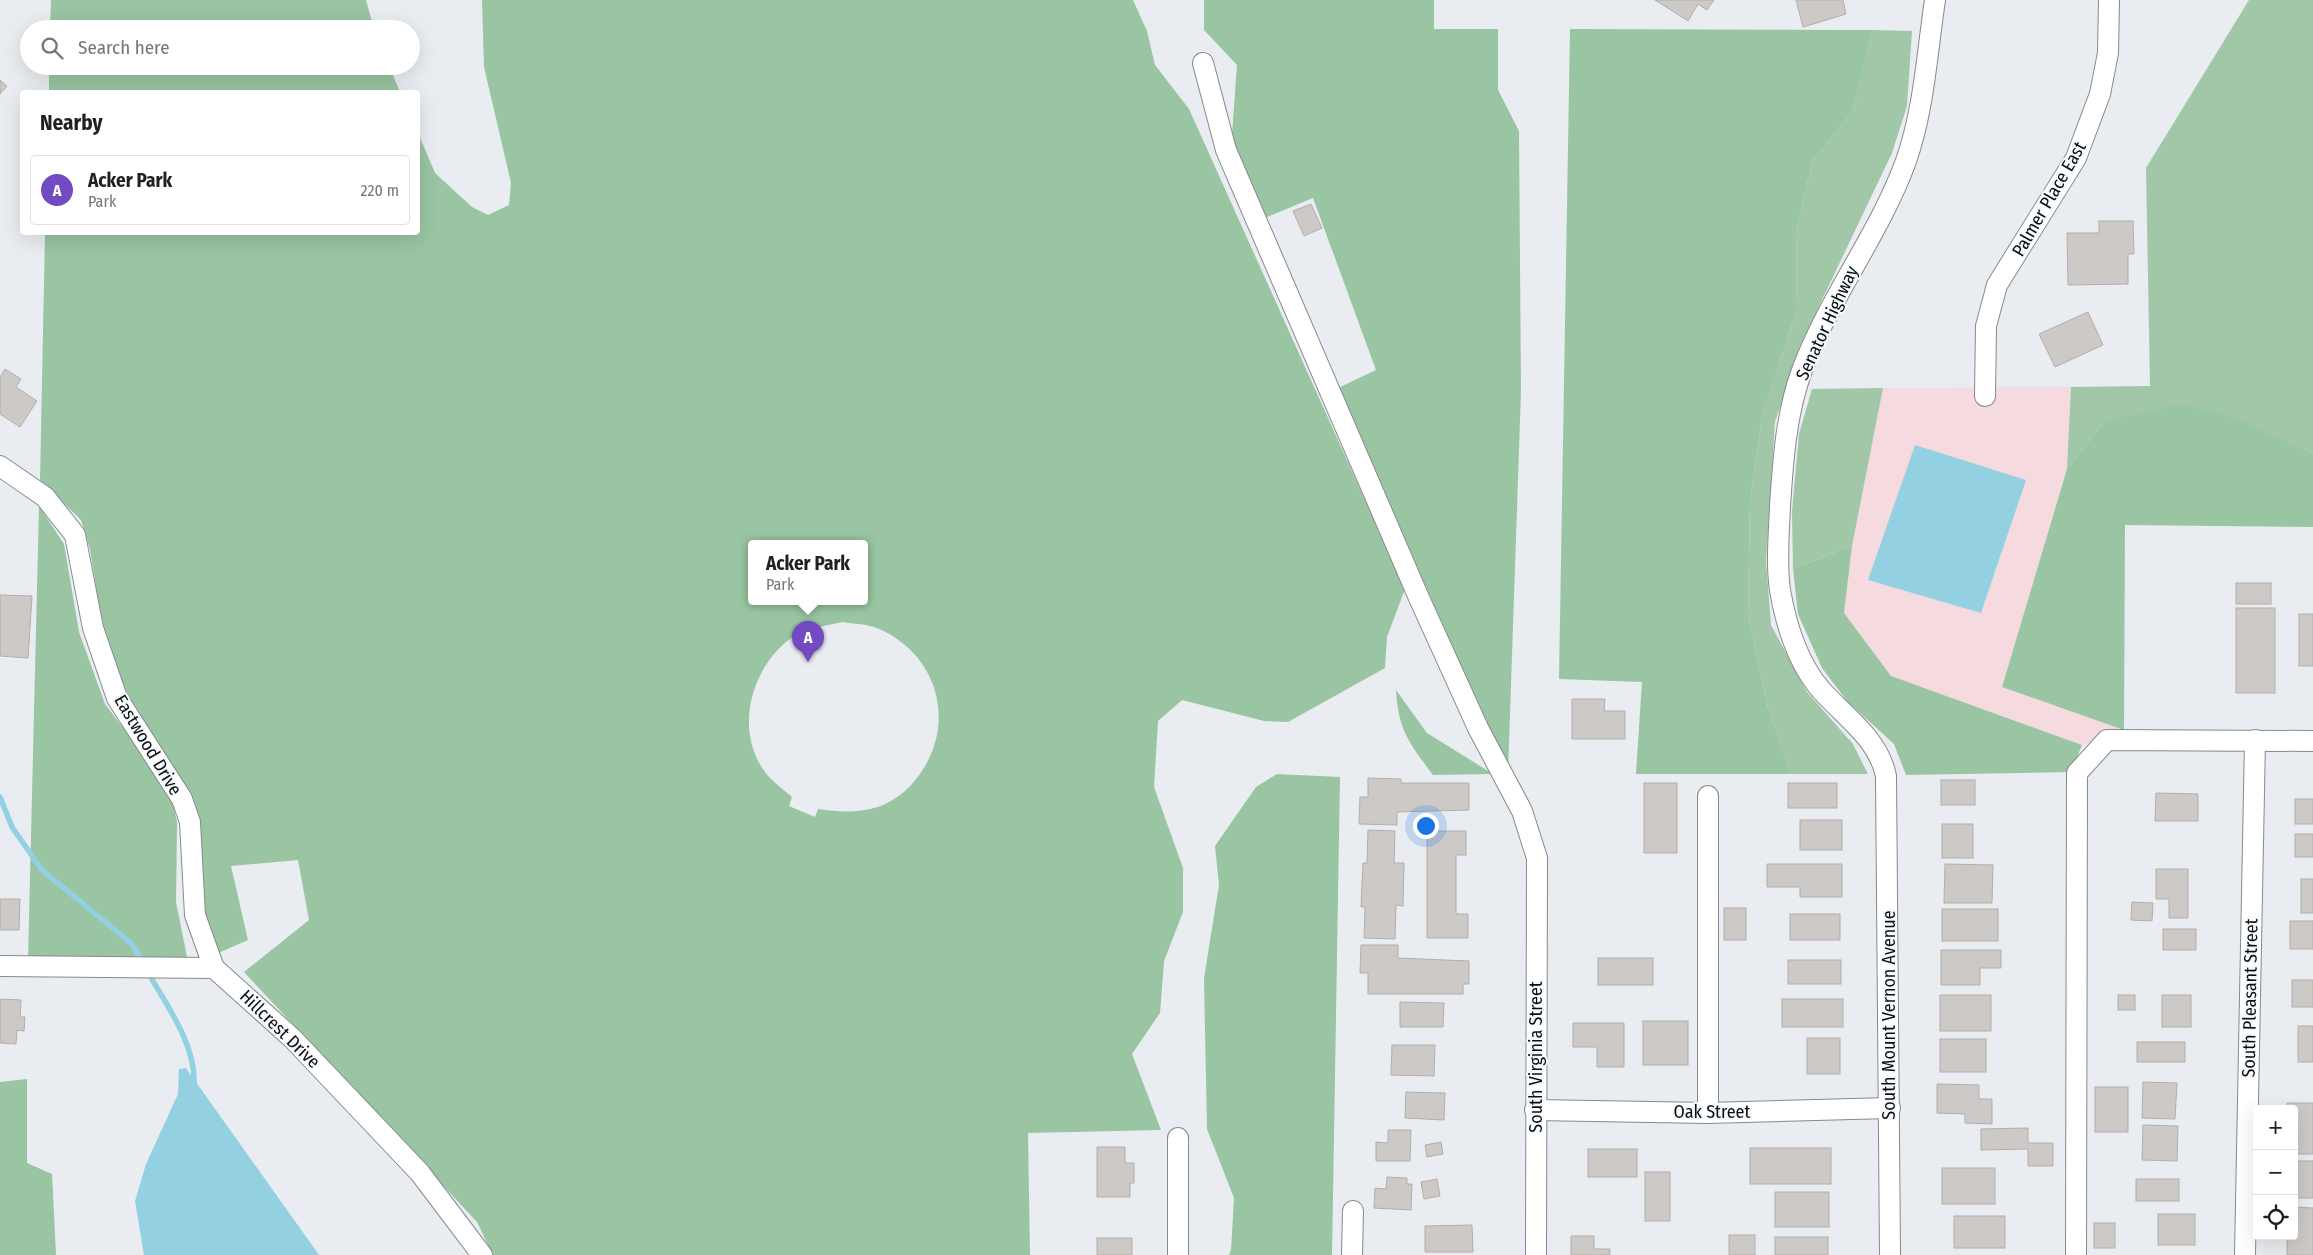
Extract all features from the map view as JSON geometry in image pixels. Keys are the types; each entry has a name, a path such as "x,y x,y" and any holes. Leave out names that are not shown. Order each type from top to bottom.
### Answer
{"street":[{"name":"Senator Highway","path":"1886,776 1882,758 1872,742 1820,689 1805,665 1785,617 1778,557 1782,476 1788,428 1802,373 1906,162 1919,109 1935,0"},
{"name":"Palmer Place East","path":"1985,396 1986,326 1997,285 2076,158 2100,94 2108,53 2109,0"},
{"name":"South Virginia Street","path":"1203,63 1226,150 1419,598 1478,728 1522,811 1536,858 1536,1255"},
{"name":"Eastwood Drive","path":"0,466 45,497 75,535 93,628 117,698 182,799 190,822 195,915 214,968"},
{"path":"2076,1255 2077,773 2107,740 2313,741"},
{"name":"South Pleasant Street","path":"2245,1255 2255,740"},
{"name":"South Mount Vernon Avenue","path":"1886,776 1890,1255"},
{"path":"1708,796 1708,1113"},
{"path":"0,966 214,968"},
{"name":"Hillcrest Drive","path":"214,968 292,1038 420,1173 482,1255"},
{"name":"Oak Street","path":"1535,1110 1708,1113 1890,1108"},
{"path":"1178,1138 1178,1255"},
{"path":"1352,1255 1353,1211"}],"shaded area":[{"path":"2071,387 2067,469 2002,687 2124,730 2082,745 1891,676 1844,613 1852,546 1883,388"}],"green space":[{"path":"51,0 366,0 372,20 50,20"},
{"path":"482,0 1133,0 1147,31 1155,65 1189,109 1405,589 1387,637 1385,668 1288,722 1264,721 1182,700 1158,721 1154,787 1183,868 1183,912 1164,961 1160,1013 1132,1054 1161,1130 1028,1133 1030,1255 493,1255 477,1222 244,972 309,920 298,860 231,866 248,940 216,954 203,909 199,823 127,699 102,625 90,549 81,520 40,480 45,235 420,235 420,138 435,173 472,207 488,215 509,205 511,183 484,67","holes":["843,622 877,628 898,640 915,655 928,673 936,693 939,714 937,736 930,757 917,778 895,799 884,805 863,810 818,809 815,817 789,806 792,797 769,777 758,761 752,744 749,725 750,706 762,671 773,655 786,642 806,631"]},
{"path":"1204,0 1434,0 1434,29 1498,29 1498,90 1519,131 1521,391 1508,773 1338,388 1376,370 1313,198 1262,219 1238,161 1232,134 1237,65 1204,30"},
{"path":"2249,0 2313,0 2313,453 2223,414 2105,421 2067,469 2071,387 2150,386 2146,168"},
{"path":"1570,29 1873,30 1853,111 1813,160 1796,230 1797,309 1762,416 1750,500 1748,615 1768,708 1791,774 1636,774 1642,682 1559,679"},
{"path":"1873,30 1912,31 1907,106 1892,153 1800,346 1775,422 1766,560 1771,625 1807,692 1853,744 1868,774 1791,774 1768,708 1748,615 1750,500 1762,416 1797,309 1796,230 1813,160 1853,111"},
{"path":"49,75 393,75 399,90 49,90"},
{"path":"1883,388 1852,546 1793,569 1792,511 1799,434 1812,389"},
{"path":"2180,405 2223,413 2313,453 2313,527 2125,525 2124,730 2002,687 2067,469 2105,421"},
{"path":"39,506 64,544 79,632 105,704 170,790 177,822 176,902 187,957 28,960"},
{"path":"1852,546 1844,613 1891,676 2082,745 2071,772 1906,775 1894,744 1847,701 1822,668 1798,614 1793,569"},
{"path":"1396,690 1427,733 1493,774 1433,775 1407,736 1399,716"},
{"path":"1277,774 1340,777 1332,1255 1229,1255 1231,1250 1234,1198 1207,1129 1204,978 1219,885 1215,846 1256,787"},
{"path":"27,1079 27,1163 52,1174 56,1255 0,1255 0,1082"}],"water":[{"path":"1915,445 2026,480 1981,613 1868,580"},
{"path":"186,1068 319,1255 144,1255 135,1201 146,1164 178,1094 179,1069"}],"building":[{"path":"1655,0 1714,0 1707,10 1698,4 1688,21"},
{"path":"1796,0 1843,0 1846,14 1803,27"},
{"path":"0,80 7,86 0,94"},
{"path":"1311,204 1322,228 1304,236 1293,211"},
{"path":"2099,221 2133,221 2134,254 2128,254 2128,284 2068,285 2067,233 2099,233"},
{"path":"2088,312 2103,345 2055,367 2039,334"},
{"path":"5,369 21,379 16,387 37,401 20,427 0,414 0,377"},
{"path":"2236,583 2271,583 2271,604 2236,604"},
{"path":"0,595 32,596 28,658 0,656"},
{"path":"2236,608 2275,608 2275,693 2236,693"},
{"path":"2299,614 2313,614 2313,666 2299,666"},
{"path":"1572,699 1605,699 1604,711 1625,711 1625,739 1572,739"},
{"path":"1368,778 1401,779 1401,783 1469,783 1469,810 1397,812 1397,825 1359,824 1360,797 1368,797"},
{"path":"1941,780 1975,780 1975,805 1941,805"},
{"path":"1644,783 1677,783 1677,853 1644,853"},
{"path":"1788,783 1837,783 1837,808 1788,808"},
{"path":"2156,793 2198,794 2198,821 2155,821"},
{"path":"2295,799 2313,799 2313,824 2295,824"},
{"path":"1800,820 1842,820 1842,850 1800,850"},
{"path":"1942,824 1973,824 1973,858 1942,858"},
{"path":"1368,830 1395,831 1394,863 1404,863 1403,906 1396,905 1395,939 1364,938 1365,907 1361,907 1363,863 1367,863"},
{"path":"1427,831 1466,831 1466,855 1456,855 1456,914 1468,914 1468,938 1427,938"},
{"path":"2295,834 2313,834 2313,857 2295,857"},
{"path":"1767,864 1842,864 1842,897 1800,897 1800,887 1767,887"},
{"path":"1945,864 1993,865 1992,903 1944,903"},
{"path":"2156,869 2188,869 2188,918 2169,918 2169,899 2156,899"},
{"path":"2301,879 2313,879 2313,913 2301,913"},
{"path":"0,899 20,899 19,930 0,930"},
{"path":"2132,902 2153,903 2152,921 2131,920"},
{"path":"1724,908 1746,908 1746,940 1724,940"},
{"path":"1942,909 1998,909 1998,941 1942,941"},
{"path":"1790,914 1840,914 1840,940 1790,940"},
{"path":"2290,921 2313,921 2313,949 2290,949"},
{"path":"2163,929 2196,929 2196,950 2163,950"},
{"path":"1361,945 1398,945 1398,958 1469,961 1469,984 1463,984 1463,994 1368,994 1368,973 1360,973"},
{"path":"1941,950 2001,950 2001,968 1980,968 1980,985 1941,985"},
{"path":"1598,958 1653,958 1653,985 1598,985"},
{"path":"1788,960 1841,960 1841,984 1788,984"},
{"path":"2292,980 2313,980 2313,1007 2292,1007"},
{"path":"1940,995 1991,995 1991,1031 1940,1031"},
{"path":"2118,995 2135,995 2135,1010 2118,1010"},
{"path":"2162,995 2191,995 2191,1027 2162,1027"},
{"path":"0,999 21,1000 20,1017 25,1017 24,1031 17,1030 16,1044 0,1043"},
{"path":"1782,999 1843,999 1843,1027 1782,1027"},
{"path":"1400,1002 1444,1003 1443,1027 1400,1027"},
{"path":"1643,1021 1688,1021 1688,1065 1643,1065"},
{"path":"1573,1023 1624,1023 1624,1067 1597,1067 1597,1047 1573,1047"},
{"path":"2298,1026 2313,1026 2313,1062 2298,1062"},
{"path":"1807,1038 1840,1038 1840,1074 1807,1074"},
{"path":"1940,1039 1986,1039 1986,1072 1940,1072"},
{"path":"2137,1042 2185,1042 2185,1062 2137,1062"},
{"path":"1392,1045 1435,1045 1434,1076 1391,1075"},
{"path":"2143,1082 2177,1083 2175,1119 2142,1118"},
{"path":"1937,1084 1979,1085 1979,1099 1992,1099 1992,1124 1965,1123 1965,1114 1937,1113"},
{"path":"2095,1087 2128,1087 2128,1132 2095,1132"},
{"path":"1406,1092 1445,1093 1444,1120 1405,1118"},
{"path":"2287,1103 2313,1103 2313,1154 2298,1154 2298,1105 2287,1105"},
{"path":"2143,1125 2178,1126 2177,1161 2142,1160"},
{"path":"2028,1128 2028,1143 2053,1143 2053,1166 2028,1166 2028,1149 1981,1150 1981,1129"},
{"path":"1388,1130 1411,1130 1410,1161 1376,1161 1376,1142 1388,1143"},
{"path":"1441,1142 1443,1154 1427,1157 1425,1145"},
{"path":"1097,1147 1125,1147 1125,1163 1134,1163 1134,1183 1130,1183 1130,1197 1097,1197"},
{"path":"1750,1148 1831,1148 1831,1184 1750,1184"},
{"path":"1588,1149 1637,1149 1637,1177 1588,1177"},
{"path":"2298,1161 2313,1161 2313,1198 2298,1198"},
{"path":"1942,1168 1995,1168 1995,1204 1942,1204"},
{"path":"1645,1172 1670,1172 1670,1221 1645,1221"},
{"path":"1387,1177 1407,1178 1407,1184 1412,1184 1411,1210 1374,1208 1375,1188 1386,1189"},
{"path":"1437,1179 1440,1196 1424,1199 1421,1182"},
{"path":"2136,1179 2179,1179 2179,1201 2136,1201"},
{"path":"1775,1192 1829,1192 1829,1227 1775,1227"},
{"path":"2298,1207 2313,1208 2313,1255 2287,1255 2287,1240 2298,1240"},
{"path":"2158,1214 2195,1214 2195,1245 2158,1245"},
{"path":"1954,1216 2005,1216 2005,1248 1954,1248"},
{"path":"2094,1223 2115,1223 2115,1248 2094,1248"},
{"path":"1472,1225 1473,1252 1425,1252 1425,1226"},
{"path":"1729,1235 1755,1235 1755,1255 1729,1255"},
{"path":"1571,1236 1594,1236 1594,1249 1610,1249 1610,1255 1571,1255"},
{"path":"1775,1237 1828,1237 1828,1255 1775,1255"},
{"path":"1097,1238 1132,1238 1132,1255 1097,1255"}],"waterway":[{"path":"0,797 12,827 42,870 132,944 143,962"},
{"path":"147,971 179,1026 191,1056 194,1086"}],"place":[{"name":"Acker Park","path":"808,662"}]}
